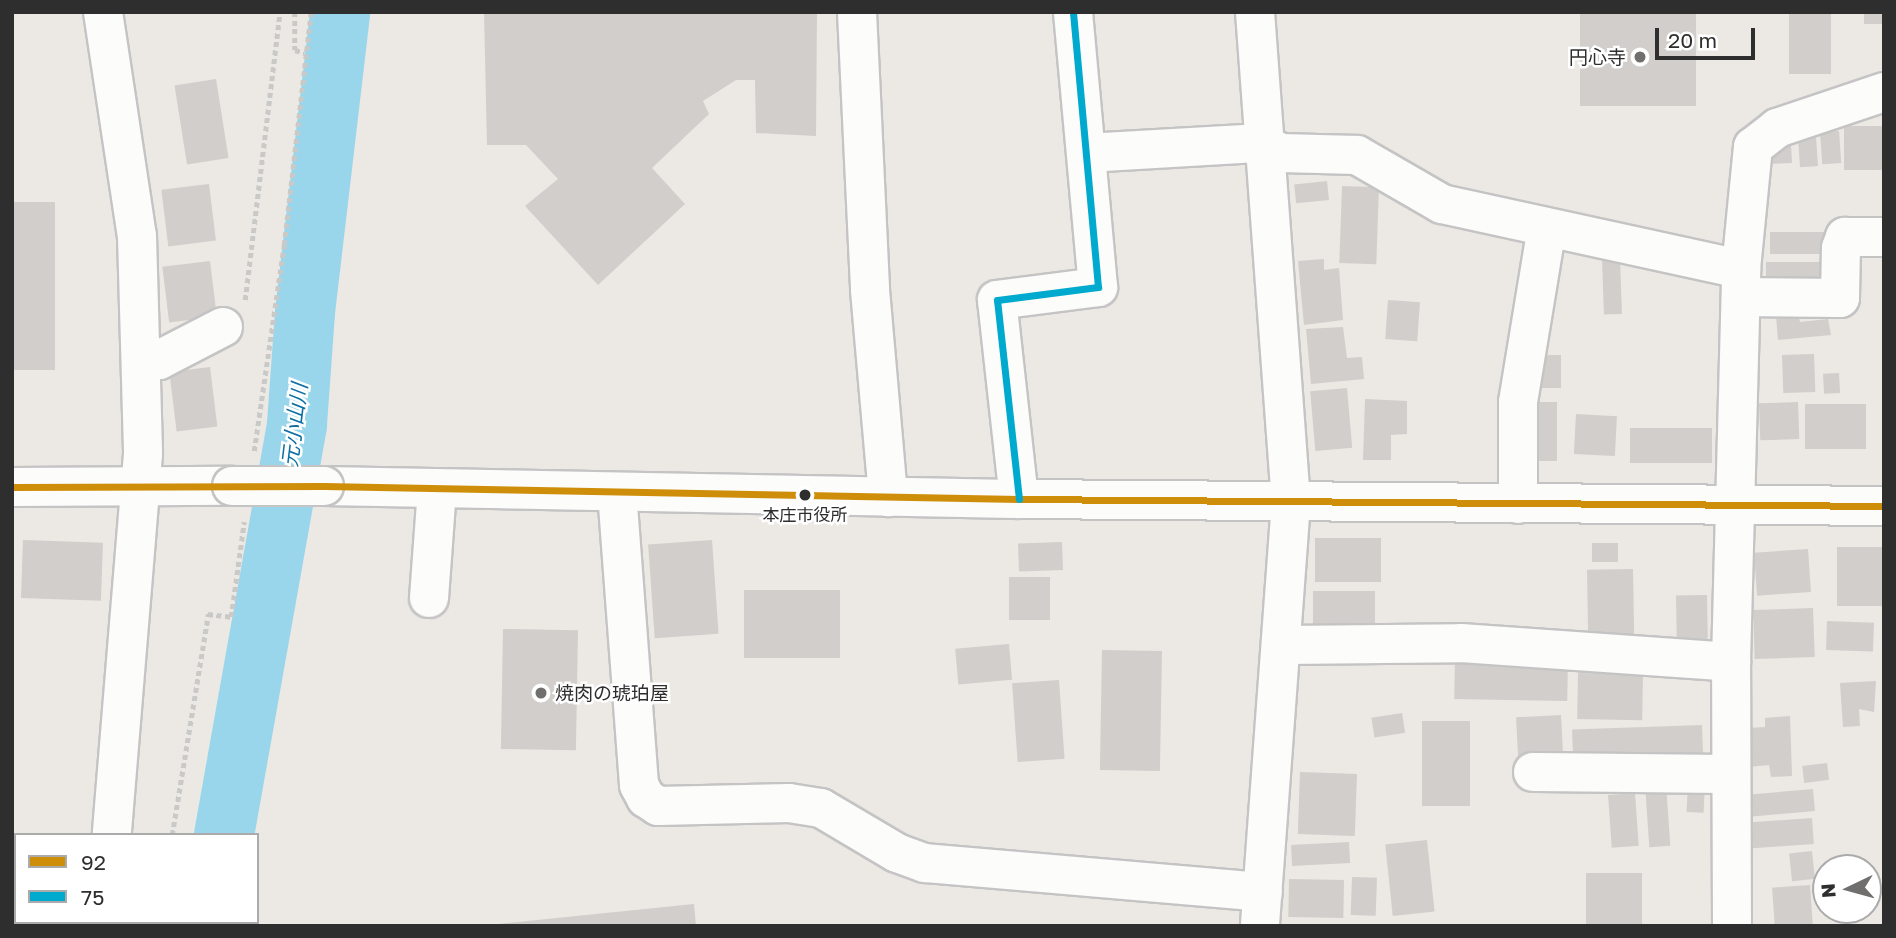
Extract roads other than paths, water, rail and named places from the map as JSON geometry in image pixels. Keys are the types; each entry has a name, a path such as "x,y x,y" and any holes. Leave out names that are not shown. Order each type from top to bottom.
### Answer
{"street":[{"path":"103,12 137,236 141,362 142,489 112,833"},
{"path":"856,12 870,290 888,497"},
{"path":"1019,499 997,300 1098,287 1073,12"},
{"path":"617,492 639,785 646,798 658,806 789,803 821,808 897,853 925,863 1261,909 1283,645 1291,502 1262,143 1255,12"},
{"path":"1732,926 1731,662 1738,505 1741,283 1753,147 1777,128 1884,92"},
{"path":"1086,153 1262,143 1281,153 1357,155 1443,204 1547,228 1741,283 1839,298 1841,248 1845,237 1884,237"},
{"path":"1518,504 1518,402 1547,228"},
{"path":"141,362 159,360 223,327"},
{"path":"12,487 142,489 244,485 1019,499 1884,506"},
{"path":"429,598 437,488"},
{"path":"1283,645 1461,643 1731,662"},
{"path":"1534,772 1731,774"}],"waterway":[{"name":"元小山川","path":"224,833 297,424 305,312 340,12"}],"place":[{"name":"円心寺","path":"1640,57"},
{"name":"本庄市役所","path":"805,495"},
{"name":"焼肉の琥珀屋","path":"541,693"}]}
